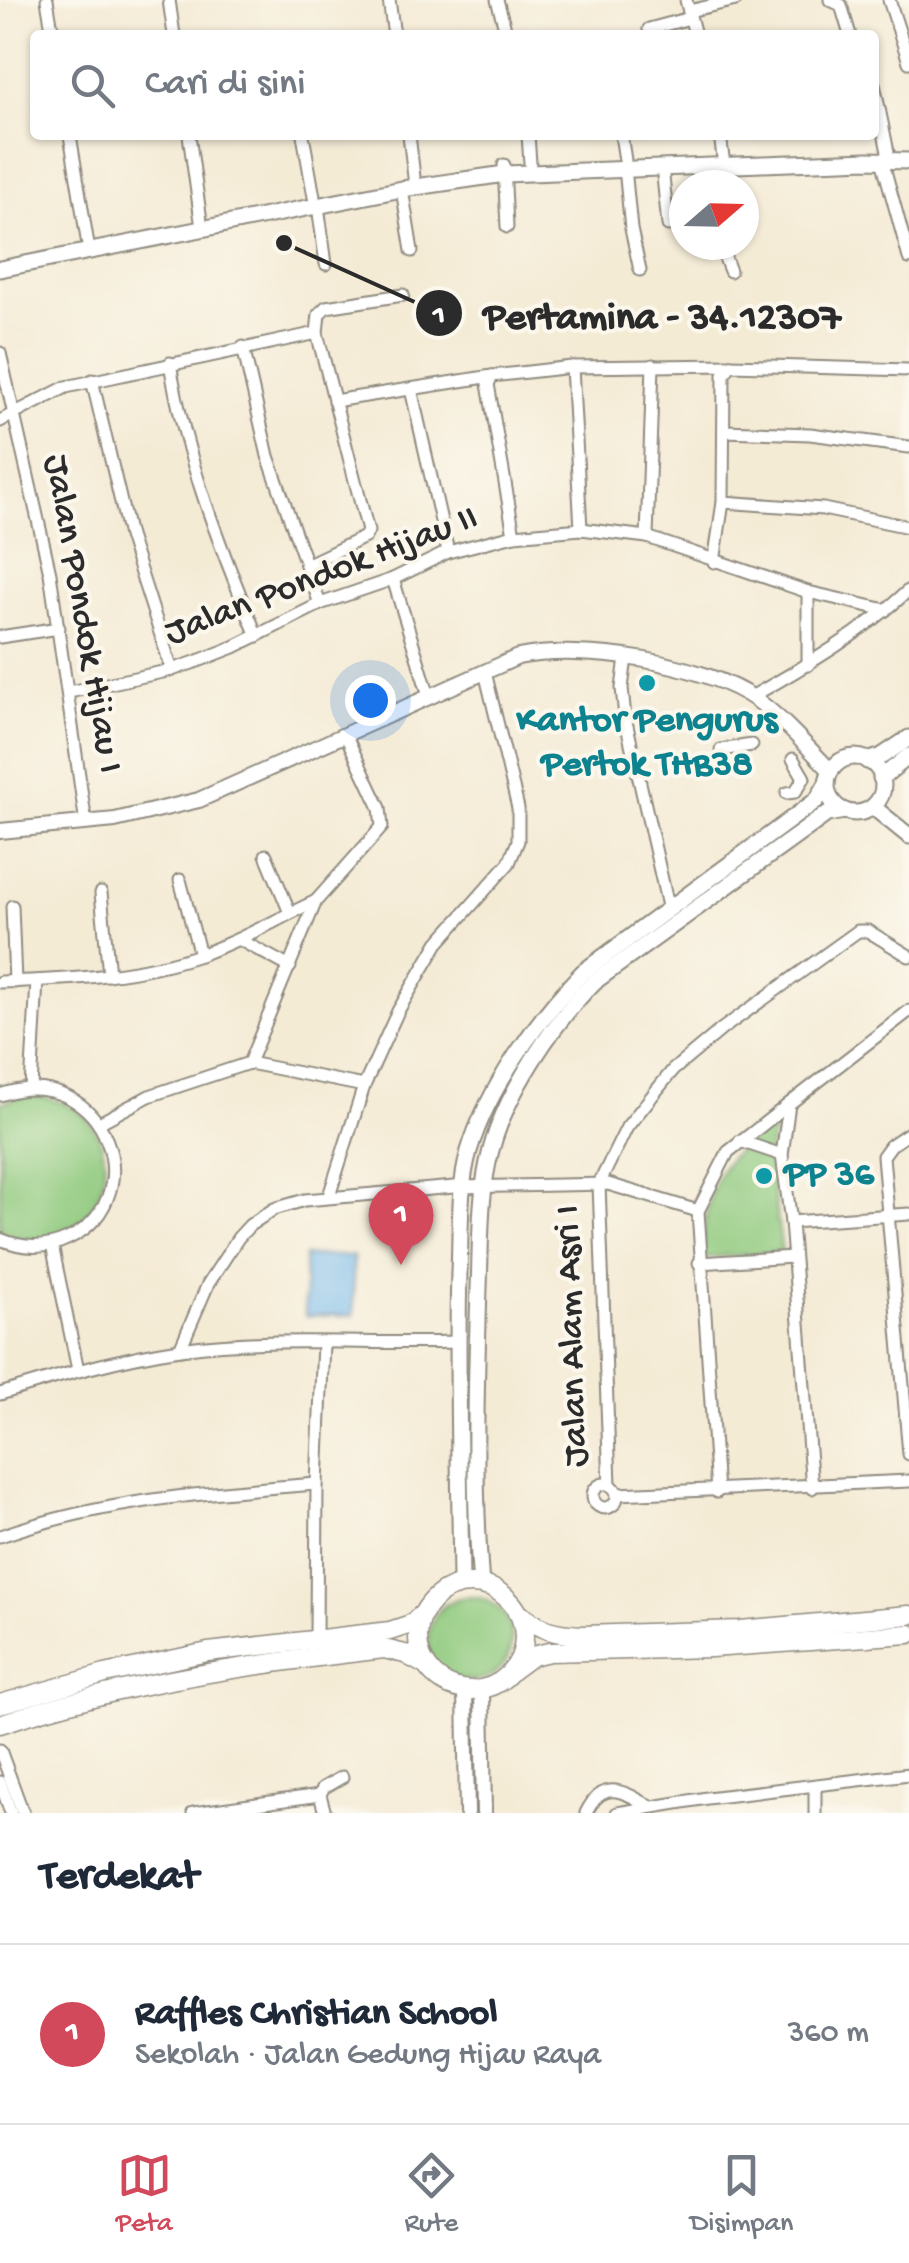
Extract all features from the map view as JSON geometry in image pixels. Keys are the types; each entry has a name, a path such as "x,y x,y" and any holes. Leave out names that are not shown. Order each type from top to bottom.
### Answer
{"highway":[{"path":"0,1704 80,1680 191,1656 390,1631 410,1624 440,1594 461,1585 481,1586 506,1598 537,1628 583,1636 740,1630 909,1615"},
{"path":"424,1612 419,1643 427,1666"},
{"path":"513,1670 524,1642 518,1612"},
{"path":"0,1724 107,1692 260,1664 384,1649 427,1666 447,1684 474,1689 499,1682 532,1656 549,1652 711,1648 909,1634"}],"main road":[{"path":"0,269 316,201 504,169 896,156"},
{"path":"625,164 662,168 724,161"},
{"path":"0,260 88,247"},
{"path":"461,1585 457,1342 462,1187 470,1149 484,1115 508,1070 555,1000 582,972 817,800 829,777 851,758 868,760 882,756 909,738"},
{"path":"882,778 909,756"},
{"path":"481,1586 477,1341 483,1186 491,1147 503,1116 566,1010 594,982 827,814 860,813 872,807 881,794 882,778 868,760"},
{"path":"829,777 831,800 845,811"},
{"path":"872,807 909,836"},
{"path":"461,1561 472,1564 479,1560"}],"street":[{"path":"47,0 52,30"},
{"path":"168,0 173,30"},
{"path":"389,0 393,30"},
{"path":"497,0 505,30"},
{"path":"650,30 688,10 736,0"},
{"path":"830,0 841,5 848,30"},
{"path":"889,0 909,62"},
{"path":"879,100 896,156 909,258"},
{"path":"71,140 88,247"},
{"path":"190,140 202,224"},
{"path":"304,140 326,264"},
{"path":"409,140 412,251"},
{"path":"528,140 530,168"},
{"path":"622,140 631,229 640,270"},
{"path":"721,140 724,161"},
{"path":"662,168 668,225"},
{"path":"504,169 507,227"},
{"path":"726,260 730,271"},
{"path":"306,566 365,537 367,528 317,333 319,314 326,307 402,295"},
{"path":"0,421 52,392 92,380 317,333"},
{"path":"243,348 263,440 320,604"},
{"name":"Jalan Pondok Hijau I","path":"0,355 16,414 59,628 86,824"},
{"path":"170,362 192,466 257,636"},
{"path":"334,401 572,367 653,364 909,370"},
{"path":"647,536 653,364"},
{"path":"714,562 723,502 724,374 731,365"},
{"path":"572,367 581,530"},
{"path":"492,376 488,384 514,535"},
{"path":"92,380 129,536 172,670"},
{"path":"411,389 448,552"},
{"path":"724,431 810,434 909,446"},
{"path":"723,502 823,509 909,527"},
{"name":"Jalan Pondok Hijau II","path":"69,692 172,670 257,636 320,604 393,579 448,552 514,535 581,530 647,536 808,592 886,610"},
{"path":"393,579 429,696"},
{"path":"751,697 808,665 909,590"},
{"path":"808,592 808,665"},
{"path":"0,636 59,628"},
{"path":"0,831 86,824 199,800 518,657 544,652 626,658 692,672 751,697 829,777"},
{"path":"626,658 622,688 625,717 668,906"},
{"path":"330,1196 364,1086 422,966 509,863 518,841 518,808 485,672"},
{"path":"249,1063 316,901 382,828 380,808 345,734"},
{"path":"722,750 752,744"},
{"path":"787,793 800,787 804,778 792,759"},
{"path":"266,855 290,913"},
{"path":"180,880 200,955"},
{"path":"101,893 109,974"},
{"path":"0,982 109,974 200,955 240,940 316,901"},
{"path":"12,906 15,982"},
{"path":"599,1184 627,1127 652,1094 673,1070 722,1030 858,932 868,931 909,956"},
{"path":"240,940 290,968"},
{"path":"31,1088 37,981"},
{"path":"717,1492 698,1211 716,1171 740,1142 909,1012"},
{"path":"99,1123 149,1096 249,1063 364,1086"},
{"path":"0,1095 31,1088 62,1093 76,1100 99,1123 112,1158 108,1196 86,1227 52,1245 32,1247 0,1239"},
{"path":"788,1104 782,1155 812,1488"},
{"path":"909,1133 883,1156 903,1307 909,1454"},
{"path":"740,1142 782,1155"},
{"path":"180,1349 222,1257 250,1225 274,1209 330,1196 483,1186 599,1184 620,1186 698,1211"},
{"name":"Jalan Alam Asri I","path":"599,1184 613,1490 717,1492 909,1481"},
{"path":"791,1222 909,1214"},
{"path":"52,1245 78,1370"},
{"path":"700,1264 793,1257"},
{"path":"0,1394 78,1370 180,1349 457,1342"},
{"path":"316,1638 323,1343"},
{"path":"0,1536 68,1515 155,1498 317,1484"},
{"path":"466,1813 466,1718 474,1689"},
{"path":"474,1689 482,1719 484,1813"},
{"path":"466,1718 482,1719"},
{"path":"0,1750 11,1813"},
{"path":"617,1813 706,1798 909,1774"},
{"path":"325,1813 320,1794 342,1777"},
{"path":"5,1783 24,1813"},
{"path":"815,1813 816,1786"},
{"path":"586,1813 600,1794 610,1791 621,1790 648,1806"},
{"path":"192,1813 320,1794"},
{"path":"706,1798 707,1813"}],"green space":[{"path":"25,1095 67,1105 93,1127 104,1155 102,1186 88,1213 66,1233 36,1241 0,1231 0,1103"},
{"path":"777,1122 768,1154 782,1252 702,1258 706,1215 720,1173 741,1147"},
{"path":"470,1597 486,1600 500,1609 509,1623 509,1655 500,1669 486,1678 470,1681 454,1678 440,1669 431,1655 428,1639 431,1623 440,1609 454,1600"}],"water":[{"path":"304,1256 353,1256 354,1315 305,1316"}],"place":[{"name":"Pertamina - 34.12307","path":"284,243"},
{"name":"Kantor Pengurus Pertok THB38","path":"647,683"},
{"name":"PP 36","path":"764,1176"},
{"name":"Raffles Christian School","path":"401,1265"}]}
